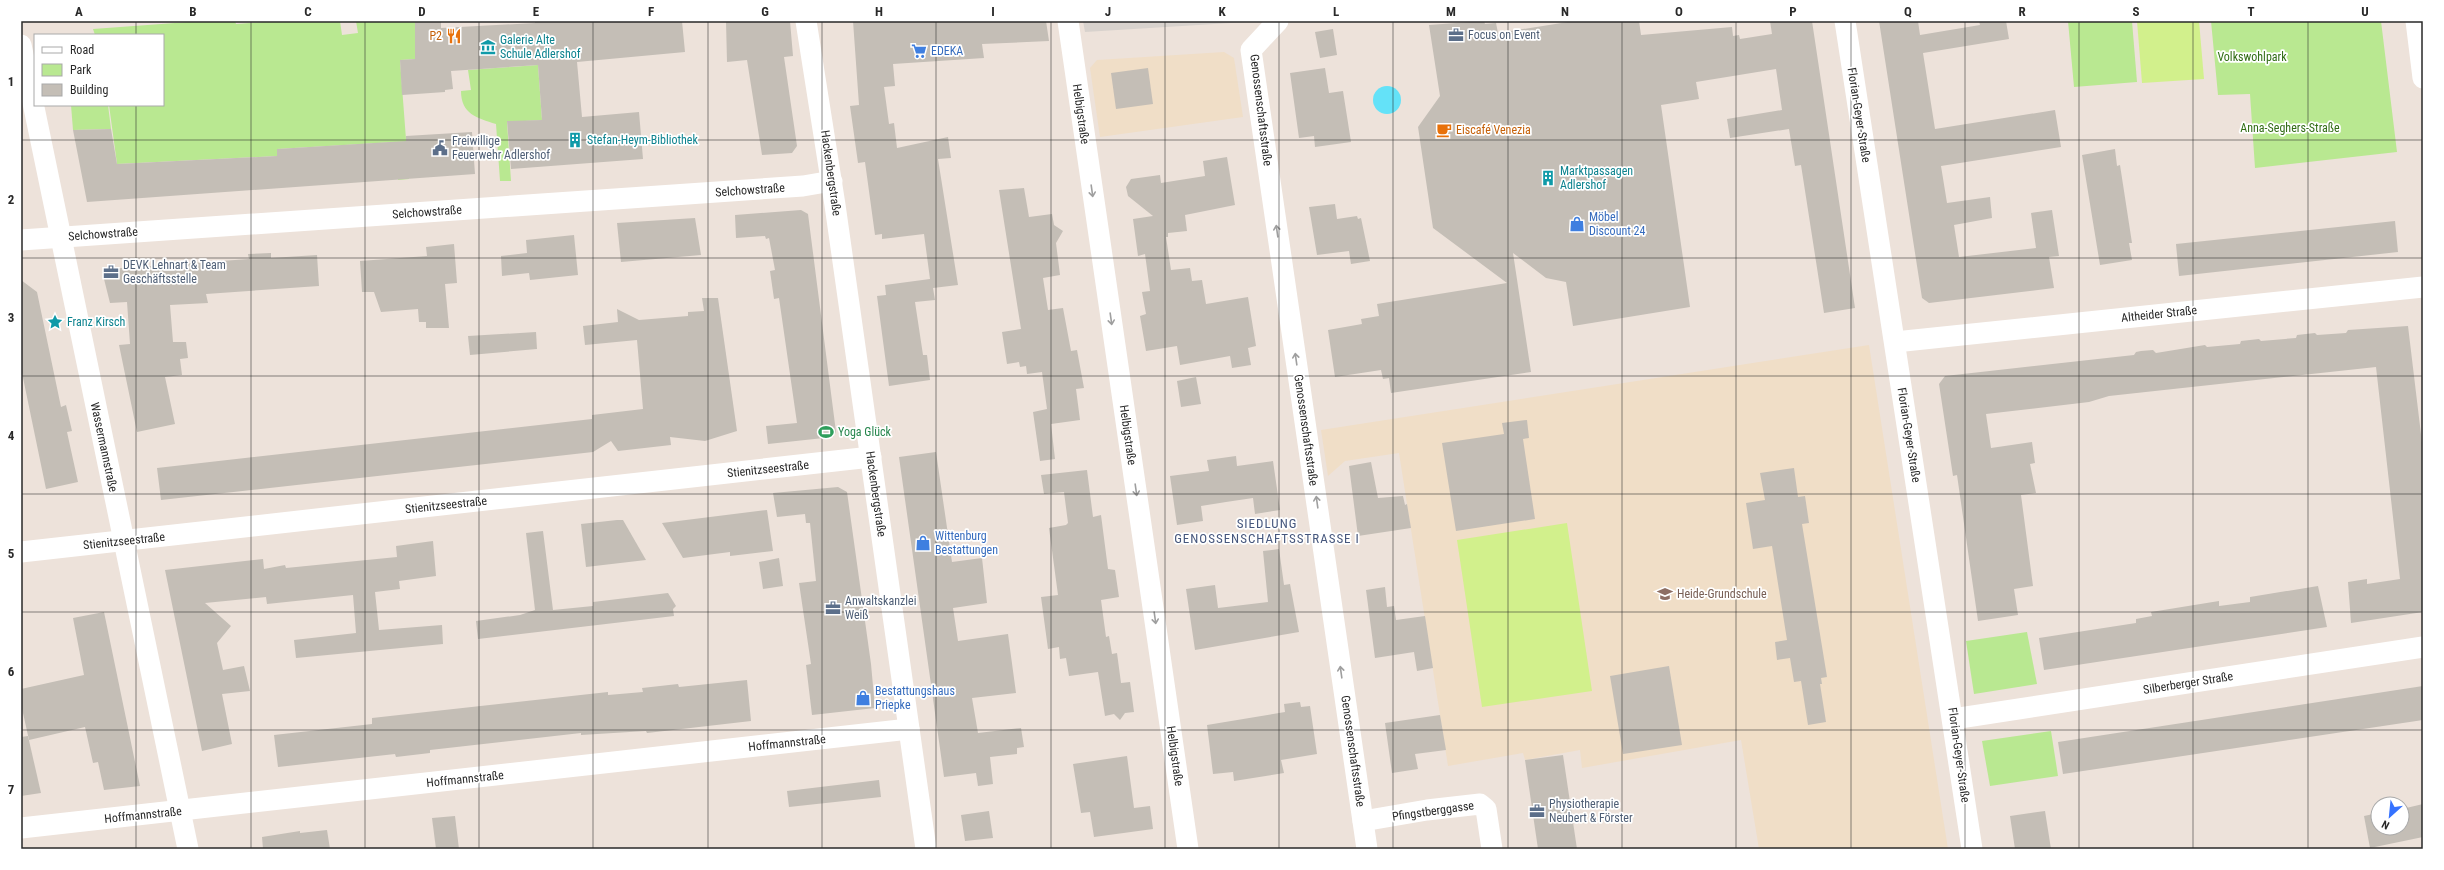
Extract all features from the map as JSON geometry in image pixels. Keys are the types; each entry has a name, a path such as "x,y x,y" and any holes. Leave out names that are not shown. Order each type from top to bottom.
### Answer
{"street":[{"name":"Hackenbergstraße","path":"806,21 832,181 926,849"},
{"name":"Helbigstraße","path":"1068,21 1188,849"},
{"name":"Genossenschaftsstraße","path":"1278,21 1251,50 1367,849"},
{"name":"Florian-Geyer-Straße","path":"1845,21 1972,849"},
{"path":"2416,21 2423,70"},
{"name":"Wassermannstraße","path":"21,45 188,849"},
{"name":"Selchowstraße","path":"21,240 803,186 832,181"},
{"name":"Altheider Straße","path":"1895,342 2423,287"},
{"name":"Stienitzseestraße","path":"21,552 871,457"},
{"name":"Silberberger Straße","path":"1953,719 2423,646"},
{"name":"Hoffmannstraße","path":"21,828 909,729"},
{"name":"Pfingstberggasse","path":"1363,821 1427,810 1480,804 1486,809 1492,849"}],"shaded area":[{"path":"1083,21 1263,21 1085,32"},
{"path":"1224,52 1234,58 1243,117 1100,137 1090,68 1097,60"},
{"name":"Heide-Grundschule","path":"1869,345 1948,849 1759,849 1741,740 1582,768 1580,750 1525,760 1523,753 1448,766 1399,453 1345,461 1328,476 1321,430"}],"green space":[{"path":"202,21 235,21 236,24 277,21 340,21 342,35 358,33 356,21 415,21 415,59 400,60 409,179 398,180 395,142 277,149 277,156 117,164 109,106 164,106 164,34 95,34 93,29"},
{"path":"2068,21 2132,21 2137,82 2074,87"},
{"path":"2137,21 2199,21 2204,79 2142,83"},
{"path":"2211,21 2381,21 2397,152 2255,168 2250,94 2218,95"},
{"path":"538,65 542,120 507,122 511,181 500,181 496,124 471,114 464,105 461,91 471,90 468,70"},
{"path":"71,106 108,106 111,129 73,130"},
{"path":"1567,523 1592,691 1482,707 1457,540"},
{"path":"2027,632 2037,684 1974,694 1966,641"},
{"path":"2051,731 2058,776 1990,786 1982,741"}],"water":[{"path":"1387,86 1397,90 1401,100 1397,110 1387,114 1377,110 1373,100 1377,90"}],"building":[{"path":"415,21 441,21 441,28 535,23 535,21 682,21 685,52 577,62 582,117 639,112 643,159 511,169 507,121 542,120 538,65 451,71 453,89 445,90 445,92 402,95 400,60 415,59"},
{"path":"726,21 790,21 793,56 784,57 797,146 792,153 762,155 747,60 727,62"},
{"path":"853,21 1046,21 1049,41 982,44 984,58 893,64 895,86 884,87 889,124 894,123 897,148 948,137 951,158 938,159 958,285 933,288 935,300 915,302 923,355 927,355 930,380 889,386 877,296 886,295 885,285 930,279 924,234 882,239 882,234 875,235 865,162 858,163 850,106 859,105"},
{"name":"Marktpassagen Adlershof","path":"1484,21 1485,24 1496,23 1498,33 1574,21 1639,21 1641,35 1732,27 1733,36 1739,35 1740,39 1772,34 1770,21 1812,21 1855,308 1824,313 1801,165 1795,166 1789,129 1730,138 1727,119 1782,110 1776,69 1696,82 1699,99 1661,105 1690,307 1573,326 1566,282 1546,278 1513,253 1531,372 1391,393 1389,378 1383,379 1381,370 1335,377 1328,330 1362,324 1361,319 1379,316 1377,304 1507,283 1433,228 1418,127 1440,96 1429,25"},
{"path":"1879,21 1918,21 1920,35 1980,25 1979,21 2006,21 2009,39 1923,53 1935,129 2055,110 2061,147 1941,166 1947,203 1990,197 1992,218 1954,225 1959,257 2036,248 2031,213 2052,210 2059,256 2049,257 2054,288 1929,303 1922,298"},
{"path":"1333,29 1337,55 1320,58 1315,32"},
{"path":"1148,68 1153,104 1116,109 1111,73"},
{"path":"1325,68 1329,93 1343,91 1351,142 1315,147 1314,136 1299,138 1290,73"},
{"path":"111,129 117,164 277,156 277,149 406,141 406,136 472,132 475,174 87,202 73,130"},
{"path":"2115,149 2117,166 2120,165 2132,243 2129,243 2132,260 2100,265 2082,155"},
{"path":"1227,157 1235,205 1185,215 1187,231 1168,233 1168,237 1166,237 1171,270 1190,268 1192,281 1202,280 1206,304 1248,297 1256,346 1248,348 1251,365 1232,368 1230,356 1180,365 1177,346 1146,351 1140,316 1146,314 1142,292 1150,291 1145,254 1138,256 1133,219 1153,216 1128,196 1126,187 1131,179 1160,175 1161,183 1205,176 1203,161"},
{"path":"1024,188 1029,217 1052,214 1054,225 1063,231 1056,243 1060,275 1043,278 1048,310 1063,308 1071,351 1077,350 1084,388 1076,389 1080,420 1051,424 1055,459 1040,461 1033,412 1047,409 1042,372 1027,374 1026,366 1020,367 1019,362 1007,364 1002,332 1021,329 999,190"},
{"path":"1335,204 1337,219 1357,216 1358,219 1361,218 1370,261 1351,264 1349,251 1317,255 1309,207"},
{"path":"801,210 808,214 836,432 833,437 768,444 766,426 797,423 779,298 774,299 770,271 775,270 769,238 766,239 765,236 736,238 735,215"},
{"path":"695,218 701,255 621,262 617,223"},
{"path":"2395,221 2398,252 2179,276 2176,244"},
{"path":"574,235 578,275 530,280 529,273 502,276 501,256 527,253 526,240"},
{"path":"454,244 457,283 445,284 449,328 426,328 426,322 419,322 418,309 381,312 374,292 362,292 360,261 427,256 426,247"},
{"path":"271,253 271,258 317,255 319,286 206,294 208,303 170,305 173,342 186,342 188,358 180,359 182,375 165,377 175,424 137,432 119,345 130,344 127,302 110,303 103,275 108,269 249,259 248,254"},
{"path":"21,280 37,292 61,407 66,405 72,431 67,432 78,482 46,489 21,368"},
{"path":"702,298 718,298 737,431 705,441 670,437 671,445 618,451 611,441 593,452 161,500 157,468 592,419 592,415 643,409 637,340 585,345 583,326 618,322 617,309 639,320 688,316 688,312 704,311"},
{"path":"2408,326 2423,451 2423,612 2351,623 2348,582 2367,579 2367,584 2400,579 2376,367 2109,396 2089,402 1986,414 1991,448 2032,442 2035,463 2030,464 2036,493 2021,495 2033,586 2014,589 2018,615 1978,621 1957,475 1953,476 1939,384 1945,376 2134,355 2136,352 2141,351 2153,350 2156,353 2205,345 2207,347 2240,344 2241,341 2259,339 2261,341 2296,338 2297,335 2315,333 2317,335 2346,333 2348,330"},
{"path":"536,332 537,349 470,355 468,336"},
{"path":"1196,377 1201,404 1181,407 1177,381"},
{"path":"1527,420 1529,438 1523,439 1535,519 1456,531 1442,443 1504,434 1502,423"},
{"path":"936,452 952,562 982,558 987,603 953,608 958,641 1008,634 1016,693 972,698 978,733 1021,728 1024,747 1017,748 1017,754 990,757 993,784 978,786 976,773 944,777 899,457"},
{"path":"1236,456 1237,466 1273,461 1280,510 1255,514 1253,498 1201,506 1203,521 1177,525 1170,476 1209,471 1207,460"},
{"path":"1371,462 1378,498 1403,496 1405,505 1407,504 1411,528 1358,536 1349,466"},
{"path":"1794,468 1798,497 1805,496 1809,523 1802,524 1827,677 1821,678 1822,684 1820,684 1826,722 1808,725 1801,681 1794,682 1790,658 1777,660 1775,642 1787,640 1772,546 1753,549 1746,503 1765,500 1760,473"},
{"path":"1087,470 1093,517 1101,515 1108,569 1115,570 1119,597 1101,600 1106,637 1109,636 1112,654 1117,653 1121,683 1130,682 1134,712 1125,713 1120,720 1114,714 1105,716 1098,672 1069,676 1066,658 1060,659 1059,647 1048,649 1041,597 1058,595 1049,528 1066,525 1068,523 1064,492 1044,494 1041,475"},
{"path":"838,487 847,492 871,664 875,708 812,715 806,665 811,664 799,583 816,581 810,523 806,523 805,514 777,517 773,493"},
{"path":"767,510 773,551 730,556 730,552 683,558 662,523"},
{"path":"623,520 646,560 586,567 581,524"},
{"path":"543,531 553,610 593,606 593,602 668,593 676,606 673,609 674,616 478,639 476,621 520,615 535,610 526,533"},
{"path":"433,541 436,576 399,581 400,589 375,592 379,630 442,625 443,644 296,658 294,640 356,633 353,595 267,604 266,597 205,603 231,626 217,643 223,670 244,666 250,691 222,694 232,744 202,751 165,570 263,559 264,569 285,565 286,568 397,557 396,546"},
{"path":"1279,549 1284,585 1290,584 1299,632 1195,650 1186,589 1215,585 1218,608 1268,602 1263,551"},
{"path":"779,558 783,586 763,589 759,562"},
{"path":"2318,586 2327,627 2044,670 2039,638 2136,623 2136,619 2152,616 2151,612 2219,601 2219,606 2250,602 2250,597"},
{"path":"1385,587 1387,607 1394,606 1396,620 1425,616 1433,668 1417,671 1414,652 1375,658 1366,590"},
{"path":"104,612 140,786 104,790 98,762 93,763 85,727 29,740 21,704 21,689 84,675 73,618"},
{"path":"1669,666 1682,745 1623,754 1610,676"},
{"path":"747,680 751,721 647,733 646,731 581,735 581,733 430,750 430,753 396,757 395,754 278,767 274,735 372,724 372,718 608,692 608,695 643,692 642,688 678,684 679,687"},
{"path":"2423,686 2423,720 2063,774 2058,742"},
{"path":"1300,702 1301,707 1310,706 1317,754 1281,760 1284,773 1234,781 1233,772 1213,774 1207,725 1285,712 1284,704"},
{"path":"1440,715 1446,750 1415,754 1418,769 1392,773 1385,723"},
{"path":"28,736 41,793 21,796 21,737"},
{"path":"1563,755 1577,849 1538,849 1525,760"},
{"path":"1127,756 1134,808 1150,806 1153,829 1094,837 1090,812 1081,813 1073,764"},
{"path":"879,780 881,797 789,807 787,791"},
{"path":"2423,804 2423,837 2370,848 2364,816 2370,815 2370,836 2410,836 2410,807"},
{"path":"989,811 993,838 965,841 961,815"},
{"path":"2045,811 2051,849 2015,849 2010,816"},
{"path":"455,816 459,849 436,849 432,818"},
{"path":"327,830 330,849 263,849 262,837 300,831 300,833"}],"place":[{"name":"Focus on Event","path":"1456,35"},
{"name":"P2","path":"454,36"},
{"name":"Galerie Alte Schule Adlershof","path":"488,47"},
{"name":"EDEKA","path":"919,51"},
{"name":"Eiscafé Venezia","path":"1444,130"},
{"name":"Stefan-Heym-Bibliothek","path":"575,140"},
{"name":"Freiwillige Feuerwehr Adlershof","path":"440,148"},
{"name":"Marktpassagen Adlershof","path":"1548,178"},
{"name":"Möbel Discount 24","path":"1577,224"},
{"name":"DEVK Lehnart & Team Geschäftsstelle","path":"111,272"},
{"name":"Franz Kirsch","path":"55,322"},
{"name":"Yoga Glück","path":"826,432"},
{"name":"Wittenburg Bestattungen","path":"923,543"},
{"name":"Heide-Grundschule","path":"1665,594"},
{"name":"Anwaltskanzlei Weiß","path":"833,608"},
{"name":"Bestattungshaus Priepke","path":"863,698"},
{"name":"Physiotherapie Neubert & Förster","path":"1537,811"}],"district":[{"name":"SIEDLUNG GENOSSENSCHAFTSSTRASSE I","path":"1267,530"}],"park label":[{"name":"Volkswohlpark","path":"2252,57"},
{"name":"Anna-Seghers-Straße","path":"2290,128"}]}
